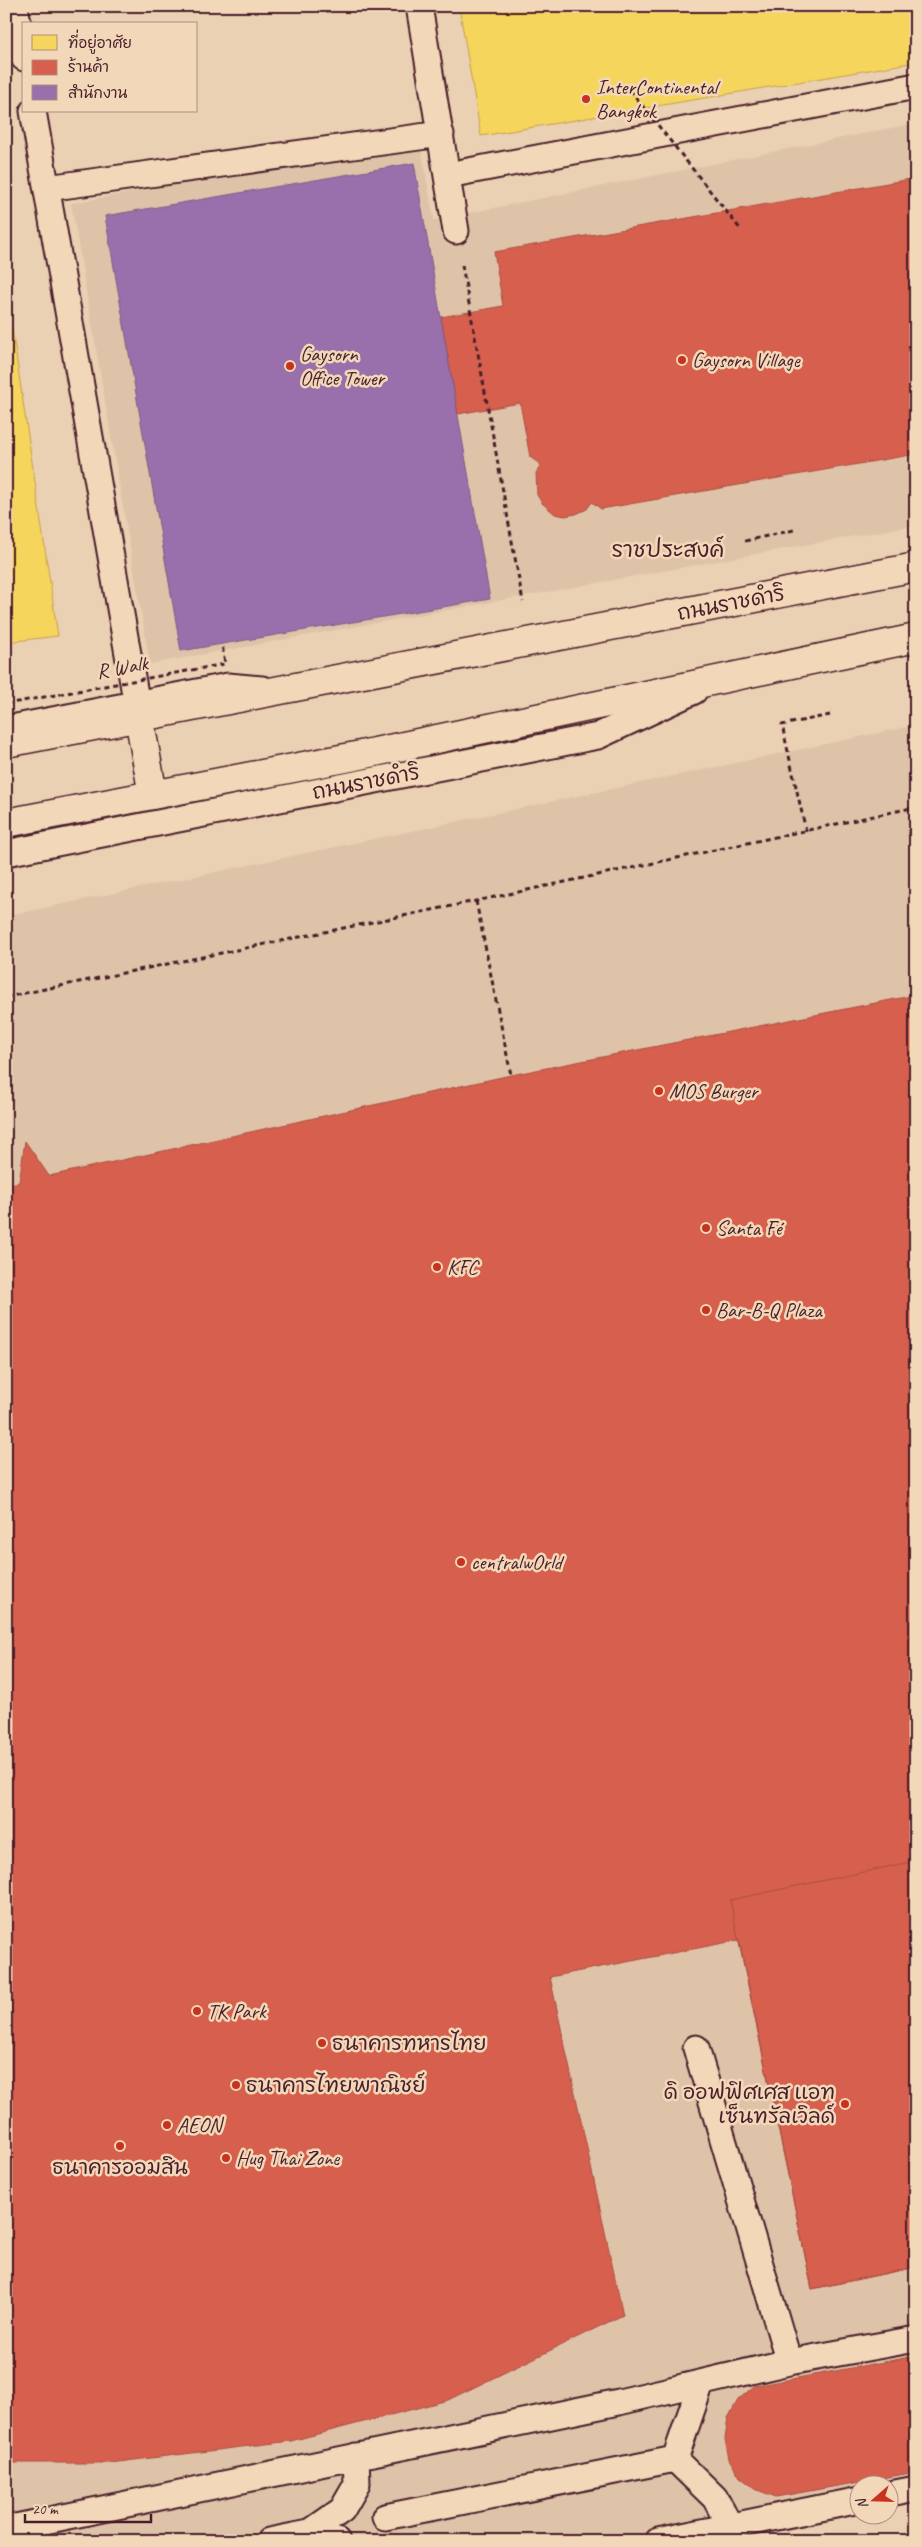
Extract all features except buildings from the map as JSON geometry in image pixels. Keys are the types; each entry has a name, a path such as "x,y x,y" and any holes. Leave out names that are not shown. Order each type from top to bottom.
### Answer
{"main road":[{"name":"ถนนราชดำริ","path":"6,743 138,710 282,690 916,567"},
{"name":"ถนนราชดำริ","path":"6,822 356,756 916,638"},
{"path":"138,710 153,795"}],"lane":[{"path":"15,6 22,46"},
{"path":"419,6 456,231"},
{"path":"448,175 916,86"},
{"path":"33,112 138,710"},
{"path":"47,188 441,134"},
{"name":"ถนนราชดำริ","path":"6,853 598,736 716,680"},
{"name":"ถนนราชดำริ","path":"6,728 138,710"},
{"path":"696,2048 788,2362"},
{"path":"6,2529 701,2383 788,2362 916,2339"},
{"path":"674,2458 701,2383"},
{"path":"269,2541 309,2533 342,2510 357,2484 356,2456"},
{"path":"385,2517 674,2458"},
{"path":"674,2458 715,2498 730,2526"},
{"path":"900,2492 916,2489"},
{"path":"658,2541 850,2502"},
{"path":"309,2533 337,2541"}],"path":[{"path":"630,90 741,230"},
{"path":"456,231 523,602"},
{"path":"745,541 794,530"},
{"name":"R Walk","path":"6,704 225,664 222,644"},
{"path":"806,831 782,725 830,714"},
{"path":"6,997 476,901 916,807"},
{"path":"476,901 512,1075"}],"shaded area":[{"path":"916,123 916,525 150,664 71,203 420,142 434,220"},
{"name":"centralwOrld","path":"916,725 916,2494 900,2488 900,2474 850,2474 850,2508 701,2541 6,2541 6,916"}],"place":[{"name":"InterContinental Bangkok","path":"586,99"},
{"name":"Gaysorn Village","path":"682,360"},
{"name":"Gaysorn Office Tower","path":"290,366"},
{"name":"MOS Burger","path":"659,1091"},
{"name":"Santa Fé","path":"706,1228"},
{"name":"KFC","path":"437,1267"},
{"name":"Bar-B-Q Plaza","path":"706,1310"},
{"name":"centralwOrld","path":"461,1562"},
{"name":"TK Park","path":"197,2011"},
{"name":"ธนาคารทหารไทย","path":"322,2043"},
{"name":"ธนาคารไทยพาณิชย์","path":"236,2085"},
{"name":"ดิ ออฟฟิศเศส แอท เซ็นทรัลเวิลด์","path":"845,2104"},
{"name":"AEON","path":"167,2125"},
{"name":"ธนาคารออมสิน","path":"120,2146"},
{"name":"Hug Thai Zone","path":"226,2158"}],"district":[{"name":"ราชประสงค์","path":"668,550"}]}
